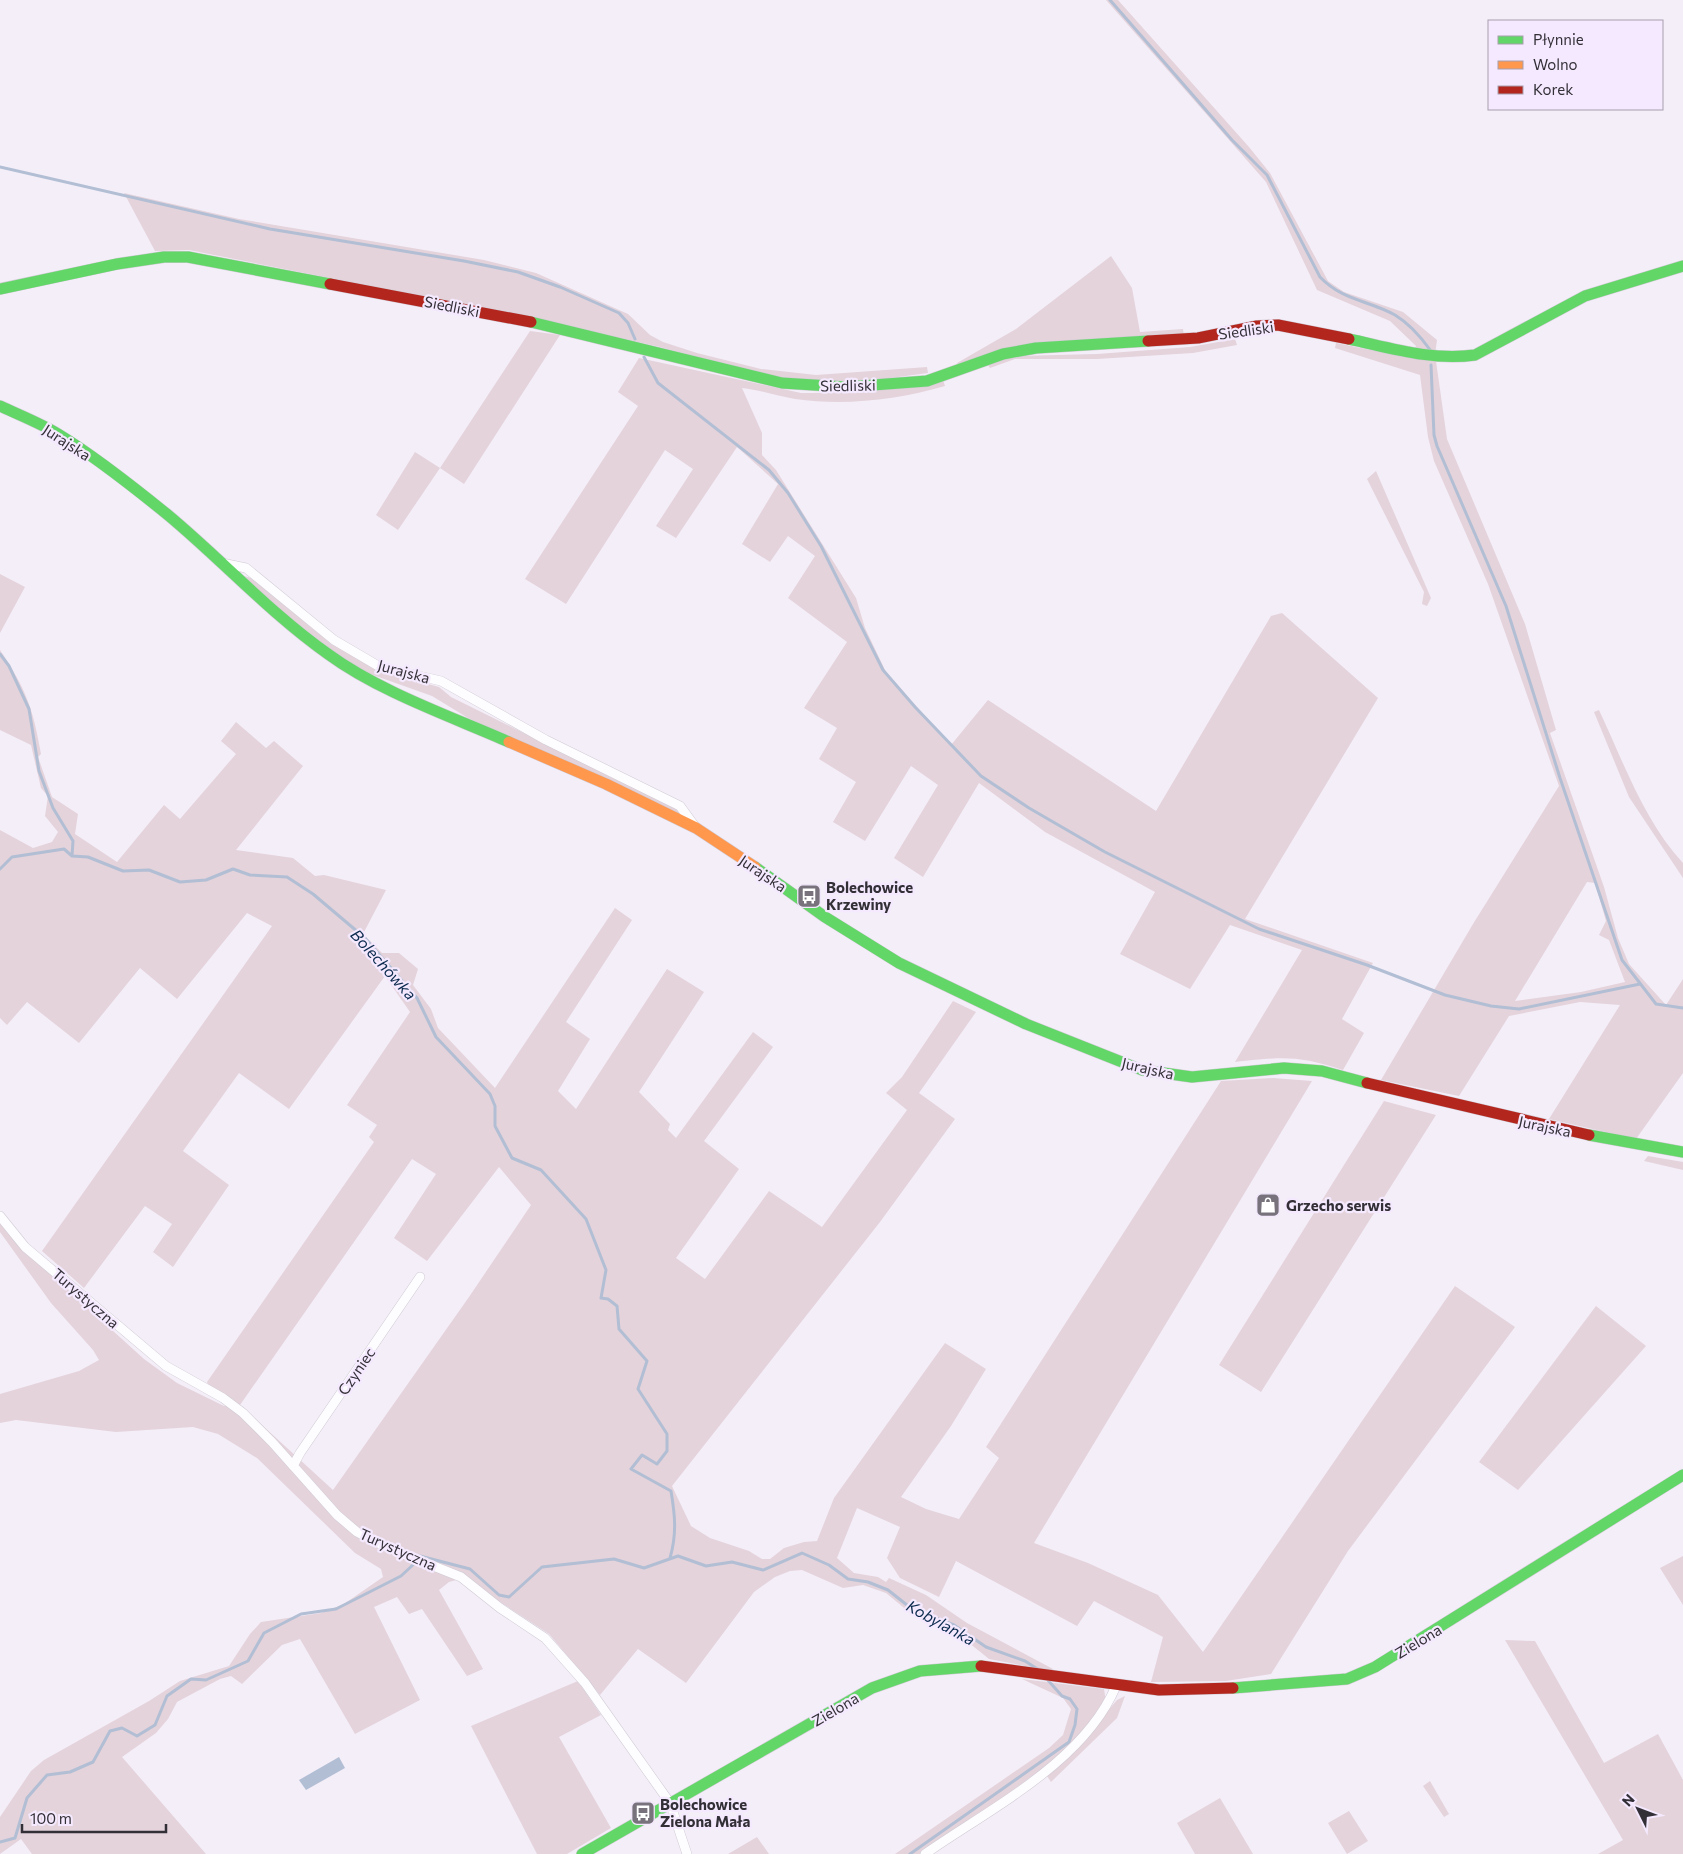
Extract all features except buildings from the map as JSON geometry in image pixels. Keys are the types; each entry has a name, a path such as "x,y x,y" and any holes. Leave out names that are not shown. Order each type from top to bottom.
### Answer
{"street":[{"name":"Siedliski","path":"0,289 120,262 164,256 188,257 514,318 782,383 846,387 927,381 1004,354 1036,348 1198,338 1257,326 1278,325 1314,330 1429,356 1455,358 1475,355 1585,296 1683,266"},
{"name":"Jurajska","path":"0,406 58,434 168,515 296,630 358,673 413,700 599,781 696,828 770,877 825,917 919,974 1026,1024 1142,1070 1167,1075 1192,1076 1284,1068 1322,1071 1558,1129 1683,1152"},
{"name":"Jurajska","path":"222,562 246,568 334,640 380,667 441,681 546,740 680,806 696,828"},
{"name":"Turystyczna","path":"0,1216 25,1246 166,1366 223,1398 243,1413 272,1442 337,1515 357,1532 386,1547 462,1576 500,1608 545,1638 585,1683 670,1803 687,1854"},
{"name":"Czyniec","path":"293,1466 420,1277"},
{"name":"Zielona","path":"582,1854 879,1685 920,1671 974,1665 1116,1686 1181,1690 1316,1683 1347,1679 1375,1667 1460,1616 1588,1533 1683,1475"},
{"path":"925,1854 1060,1760 1102,1714 1116,1686"}],"shaded area":[{"path":"1106,0 1118,0 1270,173 1328,281 1344,292 1403,312 1437,340 1435,354 1447,439 1525,624 1556,730 1550,733 1604,887 1618,938 1629,964 1666,1005 1683,979 1683,1073 1636,1139 1549,1119 1620,1005 1580,1002 1509,1016 1459,1096 1381,1080 1473,924 1559,786 1488,584 1434,461 1428,437 1420,375 1335,348 1336,343 1411,358 1416,346 1390,321 1317,290 1266,182","holes":["1587,882 1595,883 1606,921 1599,935 1609,940 1625,982 1581,992 1515,1001"]},
{"path":"124,193 239,219 484,260 536,273 628,314 650,335 663,342 697,353 761,369 816,375 927,367 928,373 861,382 784,380 660,347 522,316 189,250 155,251"},
{"path":"1111,256 1132,288 1140,332 1183,329 1184,336 1027,344 958,367 957,363 1016,329"},
{"path":"530,331 560,335 464,484 440,468"},
{"path":"1235,339 1237,345 1193,353 1097,359 1015,359 990,368 988,365 1014,356 1097,354 1190,347"},
{"path":"639,358 801,393 872,390 943,380 945,386 927,391 890,398 852,402 795,399 742,388 762,433 762,455 776,470 856,598 865,628 886,672 951,745 988,700 1156,811 1271,616 1282,613 1378,698 1245,919 1373,963 1342,1019 1364,1033 1343,1070 1289,1058 1235,1062 1302,950 1230,925 1190,989 1120,954 1155,892 1045,832 979,783 923,877 894,858 938,785 911,766 865,841 833,822 856,782 819,759 837,728 804,708 847,642 788,598 815,556 788,536 770,562 742,544 778,484 737,447 676,538 656,526 693,469 665,450 566,604 525,579 638,406 618,392"},
{"path":"415,452 440,468 398,530 376,515"},
{"path":"1376,471 1431,598 1427,606 1422,604 1424,592 1367,479"},
{"path":"0,574 25,587 0,633"},
{"path":"244,576 251,578 318,633 380,671 439,687 451,697 679,810 681,817 468,718 432,696 359,670 297,629"},
{"path":"0,650 27,699 38,738 41,754 38,757 52,797 78,814 75,834 117,862 164,805 180,819 236,754 221,741 236,722 266,748 274,741 303,766 236,850 293,858 315,876 324,875 386,890 363,934 382,953 399,953 418,969 413,985 431,1009 438,1028 495,1088 615,908 632,920 566,1022 590,1039 558,1091 576,1109 667,969 704,992 639,1092 670,1124 668,1130 676,1138 753,1032 773,1047 704,1141 739,1169 676,1258 705,1279 769,1191 822,1227 907,1110 886,1093 902,1077 953,1001 976,1012 919,1093 955,1119 880,1222 672,1486 691,1526 710,1538 749,1551 762,1559 770,1559 784,1548 804,1542 817,1541 834,1498 945,1343 986,1369 951,1426 901,1497 926,1509 959,1519 999,1458 986,1447 1221,1081 1273,1078 1312,1081 1034,1543 1088,1563 1158,1595 1203,1652 1455,1286 1515,1327 1348,1551 1271,1674 1226,1681 1151,1682 1163,1637 1094,1601 1077,1626 956,1561 939,1597 900,1578 887,1558 900,1527 857,1508 837,1558 854,1573 878,1577 886,1582 889,1578 926,1595 967,1623 1053,1669 1051,1671 989,1659 963,1638 909,1612 886,1593 863,1585 843,1588 802,1570 790,1571 775,1577 754,1592 686,1683 638,1649 600,1695 549,1634 483,1591 461,1572 456,1580 449,1582 439,1590 483,1669 467,1676 422,1609 409,1614 397,1597 374,1607 420,1700 355,1734 300,1639 282,1645 242,1684 231,1676 220,1679 177,1702 168,1719 156,1733 122,1757 206,1854 32,1854 21,1839 0,1854 0,1817 31,1771 44,1760 149,1701 180,1681 229,1666 250,1634 261,1622 321,1613 344,1604 383,1577 381,1569 355,1553 257,1458 218,1434 193,1427 116,1432 16,1420 0,1423 0,1394 79,1371 99,1360 93,1350 51,1303 0,1232 0,1220 27,1253 144,1359 177,1383 224,1406 239,1406 209,1388 207,1382 374,1142 369,1137 377,1125 347,1105 410,1012 385,976 289,1109 239,1073 183,1151 229,1185 173,1267 153,1252 172,1224 145,1206 84,1288 42,1251 272,926 247,913 177,999 140,968 79,1043 27,1002 7,1025 0,1018 0,830 33,848 52,842 58,832 45,816 48,796 41,788 31,745 0,730","holes":["412,1159 436,1174 394,1238 427,1261 499,1167 531,1205 469,1297 333,1490 240,1405"]},
{"path":"1599,710 1635,790 1657,829 1683,863 1683,878 1629,797 1594,712"},
{"path":"1384,1101 1436,1115 1261,1392 1219,1365"},
{"path":"1648,1156 1683,1162 1683,1170 1644,1161"},
{"path":"1596,1306 1646,1346 1518,1490 1479,1462"},
{"path":"1683,1556 1683,1605 1660,1568"},
{"path":"1505,1640 1535,1641 1604,1763 1658,1734 1683,1780 1683,1854 1598,1854 1623,1840"},
{"path":"1022,1679 1104,1689 1106,1702 1069,1749 993,1805 920,1854 895,1854 1049,1748 1063,1735 1071,1709 1063,1698"},
{"path":"578,1681 601,1715 559,1737 611,1828 567,1854 537,1854 471,1726"},
{"path":"1125,1696 1117,1718 1051,1782 1047,1776 1071,1754 1117,1700"},
{"path":"1430,1781 1449,1814 1444,1817 1423,1786"},
{"path":"1220,1798 1253,1854 1195,1854 1177,1823"},
{"path":"1349,1811 1368,1841 1347,1854 1328,1823"},
{"path":"757,1837 769,1854 728,1854"}],"water":[{"path":"339,1757 345,1768 306,1790 299,1780"}],"waterway":[{"path":"1110,0 1232,140 1267,175 1320,277 1347,296 1385,310 1406,322 1431,351"},
{"path":"0,167 270,229 464,261 518,272 560,287 619,313 628,323 635,339"},
{"path":"644,357 658,383 769,470 788,493 821,546 883,670 915,707 981,776 1029,808 1105,852 1259,929 1367,965 1445,995 1491,1006 1519,1009 1640,984"},
{"path":"1431,365 1434,435 1437,446 1506,606 1560,778 1622,960 1656,1004 1683,1008"},
{"path":"0,654 9,666 29,709 39,771 53,808 73,841 72,856"},
{"name":"Bolechówka","path":"0,869 12,857 64,849 72,856 88,857 123,871 149,870 180,882 206,880 233,869 250,875 287,877 313,894 365,938 417,998 436,1037 490,1094 495,1106 495,1126 512,1158 541,1170 586,1219 606,1270 601,1298 608,1299 617,1306 619,1329 647,1361 638,1389 667,1434 667,1451 657,1464 642,1455 631,1469 671,1491 675,1525 670,1558"},
{"name":"Kobylanka","path":"420,1556 470,1569 499,1595 509,1597 542,1567 614,1559 644,1568 678,1556 706,1566 732,1562 763,1570 802,1553 829,1565 848,1579 868,1582 888,1590 912,1609 954,1625 986,1647 1025,1661 1039,1670"},
{"name":"Kobylanka","path":"0,1842 15,1838 27,1798 47,1775 70,1772 93,1762 110,1731 122,1728 137,1736 155,1725 167,1696 191,1679 206,1680 248,1661 264,1633 301,1614 336,1609 401,1576 415,1563"},
{"name":"Kobylanka","path":"910,1854 1069,1742 1075,1725 1077,1709 1070,1699 1062,1696 1046,1678"}],"traffic: fast":[{"path":"0,289 117,264 164,257 188,257 330,284"},
{"path":"1349,339 1427,355 1475,355 1585,296 1683,266"},
{"path":"531,322 782,383 846,387 927,381 1003,354 1036,348 1148,341"},
{"path":"0,406 58,434 114,473 188,532 286,621 348,668 393,692 509,742"},
{"path":"755,867 825,917 899,963 1026,1024 1142,1070 1192,1077 1284,1068 1322,1071 1367,1083"},
{"path":"1589,1135 1683,1152"},
{"path":"1233,1688 1347,1679 1375,1667 1683,1475"},
{"path":"582,1854 872,1688 920,1671 981,1666"}],"traffic: slow":[{"path":"509,742 606,784 696,828 755,867"}],"traffic: jam":[{"path":"330,284 531,322"},
{"path":"1148,341 1198,338 1257,326 1278,325 1349,339"},
{"path":"1367,1083 1589,1135"},
{"path":"981,1666 1159,1690 1233,1688"}],"place":[{"name":"Bolechowice Krzewiny","path":"809,896"},
{"name":"Grzecho serwis","path":"1268,1205"},
{"name":"Bolechowice Zielona Mała","path":"643,1813"}]}
